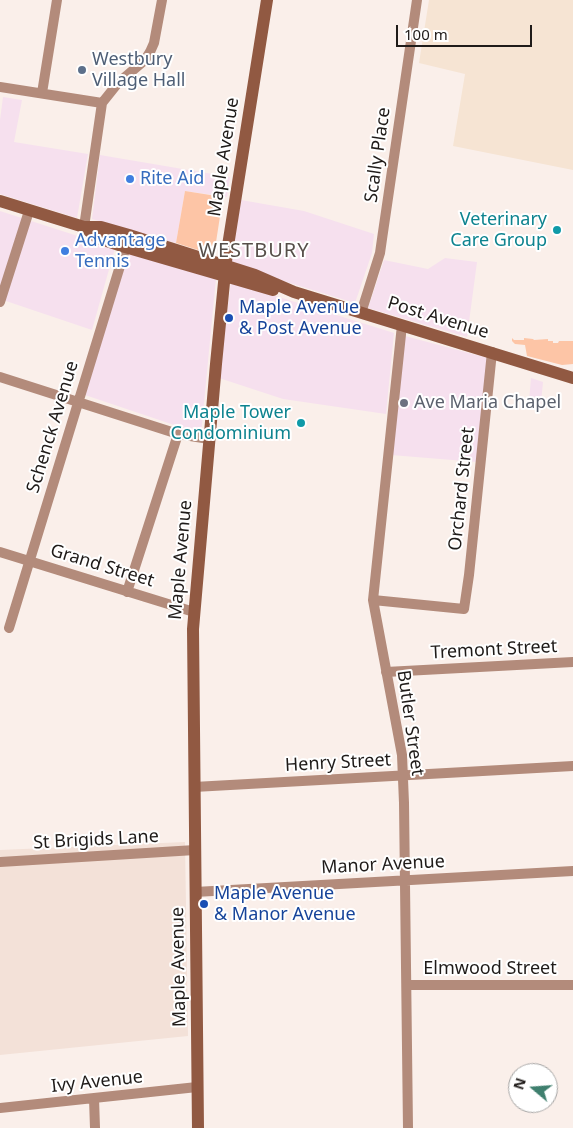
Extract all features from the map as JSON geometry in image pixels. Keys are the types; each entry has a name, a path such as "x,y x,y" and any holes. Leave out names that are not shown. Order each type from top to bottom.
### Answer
{"main road":[{"name":"Maple Avenue","path":"198,1128 192,629 225,272 267,0"},
{"name":"Post Avenue","path":"0,201 84,227 101,227 127,241 225,272 275,291 294,292 573,378"}],"street":[{"path":"42,94 57,0"},
{"path":"84,227 102,103 118,83 145,60 150,52 154,43 162,0"},
{"name":"Scally Place","path":"362,313 382,239 417,0"},
{"path":"0,87 102,103"},
{"path":"0,302 29,210"},
{"name":"Schenck Avenue","path":"9,628 28,560 127,241"},
{"name":"Butler Street","path":"402,325 373,600 402,755 408,1128"},
{"name":"Orchard Street","path":"373,600 464,609 470,569 492,352"},
{"path":"0,377 178,434 209,439"},
{"path":"128,592 178,434"},
{"name":"Grand Street","path":"0,552 194,612"},
{"name":"Tremont Street","path":"386,672 573,662"},
{"name":"Henry Street","path":"194,787 573,766"},
{"name":"St Brigids Lane","path":"0,862 195,850"},
{"name":"Manor Avenue","path":"195,892 573,871"},
{"name":"Elmwood Street","path":"407,985 573,984"},
{"name":"Ivy Avenue","path":"0,1108 197,1088"},
{"path":"94,1098 95,1128"}],"shaded area":[{"path":"429,0 573,0 573,170 453,146 465,74 419,63"},
{"path":"3,97 22,100 14,142 88,154 77,218 0,194 0,120"},
{"path":"100,155 230,177 227,197 185,191 176,243 92,219"},
{"path":"185,191 223,197 214,255 176,243"},
{"path":"241,200 304,211 374,234 372,253 355,303 231,265"},
{"path":"0,211 115,248 92,330 0,299"},
{"path":"129,252 216,278 201,434 82,394"},
{"path":"445,258 477,262 467,337 368,308 384,260 428,269"},
{"path":"231,282 394,333 386,414 283,399 219,378"},
{"path":"405,336 488,358 477,462 391,455"},
{"path":"512,338 514,340 524,340 524,338 534,340 548,339 548,341 553,341 553,343 573,341 573,364 562,365 527,356 525,345 515,344"},
{"path":"531,378 543,382 541,403 529,401"},
{"path":"185,842 188,1036 0,1055 0,850"}],"place":[{"name":"Westbury Village Hall","path":"82,70"},
{"name":"Rite Aid","path":"130,179"},
{"name":"Veterinary Care Group","path":"557,230"},
{"name":"Advantage Tennis","path":"65,251"},
{"name":"Maple Avenue & Post Avenue","path":"229,318"},
{"name":"Ave Maria Chapel","path":"404,403"},
{"name":"Maple Tower Condominium","path":"301,423"},
{"name":"Maple Avenue & Manor Avenue","path":"204,904"}],"district":[{"name":"WESTBURY","path":"254,251"}]}
